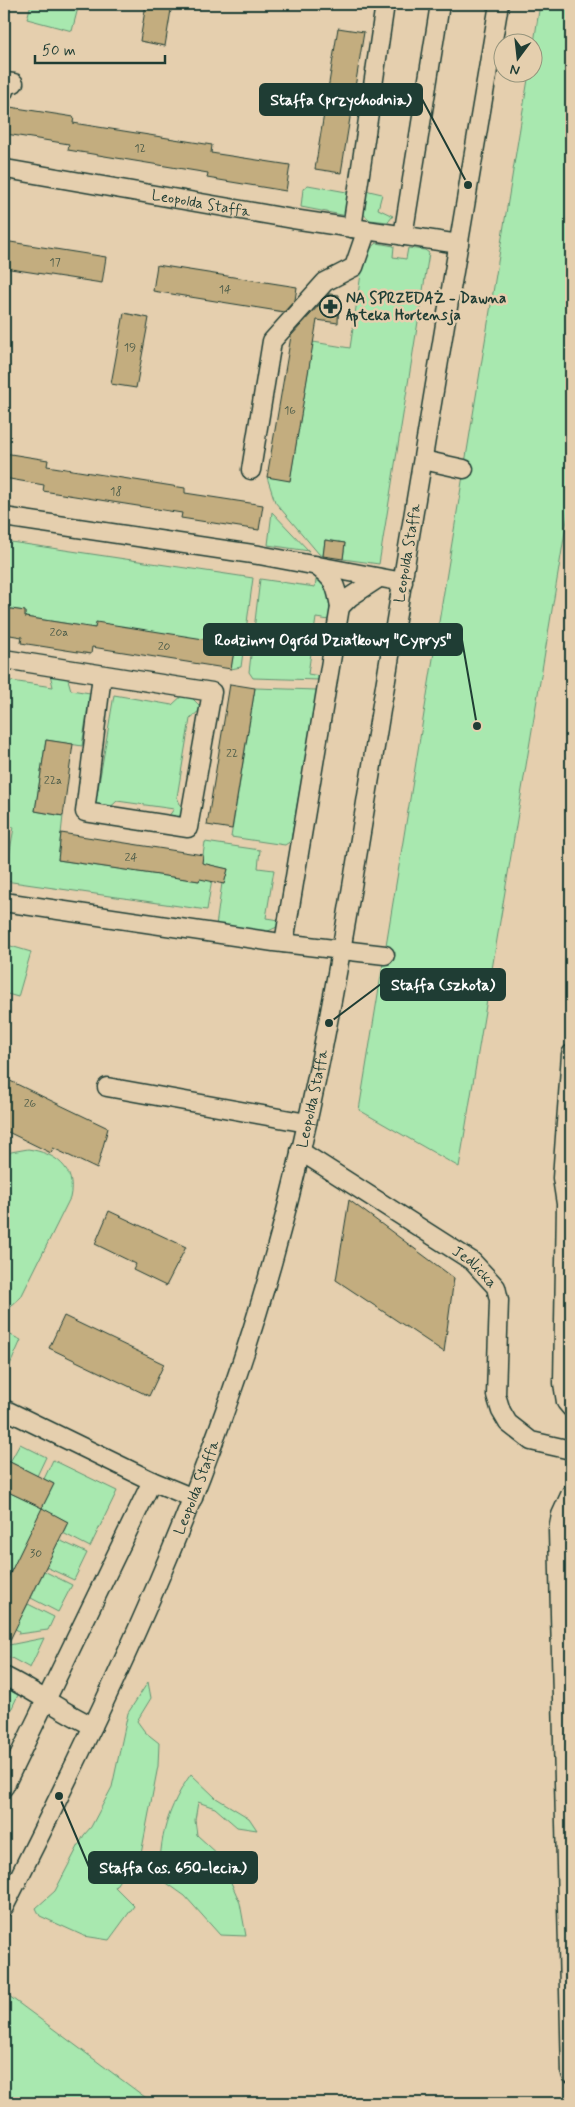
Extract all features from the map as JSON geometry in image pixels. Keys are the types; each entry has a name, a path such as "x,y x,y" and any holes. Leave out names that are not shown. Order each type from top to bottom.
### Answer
{"street":[{"path":"251,470 272,341 325,282 354,267 364,238 358,229 385,4"},
{"path":"403,236 440,4"},
{"name":"Leopolda Staffa","path":"4,1907 93,1726 156,1591 193,1498 224,1412 274,1259 329,1022 499,4"},
{"name":"Leopolda Staffa","path":"4,167 6,169 75,182 459,244"},
{"path":"423,460 464,469"},
{"path":"4,517 314,565 403,582"},
{"path":"284,943 340,607 336,588 331,577 314,565"},
{"path":"340,607 350,597 379,578"},
{"path":"4,659 212,692 188,828 85,812 102,675"},
{"path":"4,902 284,943 385,955"},
{"path":"571,1054 562,1178 566,1204 563,1383 566,1402 571,1408"},
{"path":"107,1087 307,1123"},
{"name":"Jedlicka","path":"300,1151 472,1262 496,1287 499,1300 496,1395 501,1411 508,1423 531,1440 571,1450"},
{"path":"4,1409 152,1481 193,1498"},
{"path":"4,1787 152,1481"},
{"path":"571,1493 560,1515 558,1530 571,2074"},
{"path":"4,1676 46,1699 65,1713 93,1726"}],"green space":[{"path":"31,4 79,4 72,31 27,19"},
{"path":"540,4 571,4 571,496 459,1167 359,1110 528,82 542,82 542,32 536,32"},
{"path":"308,185 352,193 347,216 301,207 303,189"},
{"path":"365,190 382,194 378,209 393,216 388,222 370,220 362,213"},
{"path":"377,243 394,246 393,257 406,259 408,248 425,250 429,253 379,564 343,559 345,543 325,540 323,556 319,554 275,502 267,477 290,480 313,342 350,348 362,267 369,250"},
{"path":"272,512 309,551 268,545"},
{"path":"4,541 253,578 241,667 231,669 235,645 95,628 25,617 25,611 4,608"},
{"path":"317,574 322,578 327,589 330,608 329,620 316,618 308,674 320,676 319,680 253,678 249,672 260,579 315,587"},
{"path":"50,674 67,676 71,690 90,693 82,746 46,740 35,811 63,816 58,860 199,881 205,842 260,850 258,868 274,870 266,918 279,920 277,927 264,933 216,926 222,883 224,884 228,869 214,866 207,910 5,881 14,827 4,825 4,680 53,687"},
{"path":"255,688 317,690 291,841 285,845 231,837"},
{"path":"186,692 202,708 190,719 177,797 183,811 178,819 165,821 174,809 117,801 105,812 93,805 93,795 97,795 114,695 172,705"},
{"path":"4,944 31,952 18,997 4,993"},
{"path":"28,1149 47,1154 62,1164 70,1178 70,1198 21,1297 11,1306 4,1308 4,1158 11,1152"},
{"path":"4,1332 21,1340 5,1376 4,1375"},
{"path":"20,1444 46,1457 37,1476 10,1462"},
{"path":"53,1460 117,1491 90,1547 63,1533 68,1522 42,1509 4,1586 4,1490 42,1508 54,1484 44,1479"},
{"path":"59,1540 87,1553 74,1580 46,1567"},
{"path":"44,1571 72,1585 58,1612 31,1598"},
{"path":"28,1604 54,1617 48,1630 18,1634 19,1631 4,1623 4,1607 22,1616"},
{"path":"44,1638 30,1668 4,1654 4,1646"},
{"path":"148,1682 151,1698 137,1721 145,1732 159,1743 158,1766 141,1854 127,1869 115,1887 134,1906 109,1940 84,1936 40,1916 36,1908 55,1891 112,1787 128,1713"},
{"path":"4,1687 18,1695 4,1725"},
{"path":"191,1774 216,1798 249,1818 257,1830 237,1827 215,1808 198,1802 195,1820 197,1835 219,1855 240,1903 246,1936 220,1935 185,1896 161,1879 161,1851 166,1824 176,1798"},
{"path":"4,1984 8,1987 5,1993 153,2103 4,2103"}],"building":[{"path":"146,4 172,4 165,46 140,41"},
{"path":"338,28 364,32 341,173 315,169"},
{"path":"10,107 74,117 73,123 212,145 211,153 290,165 286,191 207,178 208,173 68,150 69,144 6,134"},
{"path":"4,241 106,257 102,283 4,268"},
{"path":"157,265 297,287 295,300 284,312 153,291"},
{"path":"329,294 339,295 338,323 317,320 290,481 267,477 291,336"},
{"path":"124,313 149,318 136,388 111,384"},
{"path":"4,453 48,460 47,466 185,488 185,493 263,505 259,530 181,518 182,513 43,491 44,485 4,478"},
{"path":"325,540 345,543 343,559 323,556"},
{"path":"4,608 25,611 25,617 95,628 96,622 235,644 231,669 92,647 91,654 21,643 22,637 4,634"},
{"path":"230,684 255,688 232,829 207,825"},
{"path":"46,740 73,744 63,816 35,811"},
{"path":"61,833 203,855 202,863 228,869 224,884 200,879 199,881 58,860"},
{"path":"4,1078 108,1128 97,1169 53,1148 51,1153 4,1130"},
{"path":"349,1200 454,1278 444,1352 336,1280"},
{"path":"109,1211 186,1247 166,1286 133,1270 136,1264 95,1244"},
{"path":"64,1316 164,1364 149,1396 49,1348"},
{"path":"4,1459 54,1484 42,1508 4,1490"},
{"path":"42,1508 68,1522 4,1652 4,1586"}],"place":[{"name":"Staffa (przychodnia)","path":"468,185"},
{"name":"NA SPRZEDAŻ - Dawna Apteka Hortensja","path":"330,307"},
{"name":"Rodzinny Ogród Działkowy \"Cyprys\"","path":"477,726"},
{"name":"Staffa (szkoła)","path":"329,1023"},
{"name":"Staffa (os. 650-lecia)","path":"59,1796"}]}
